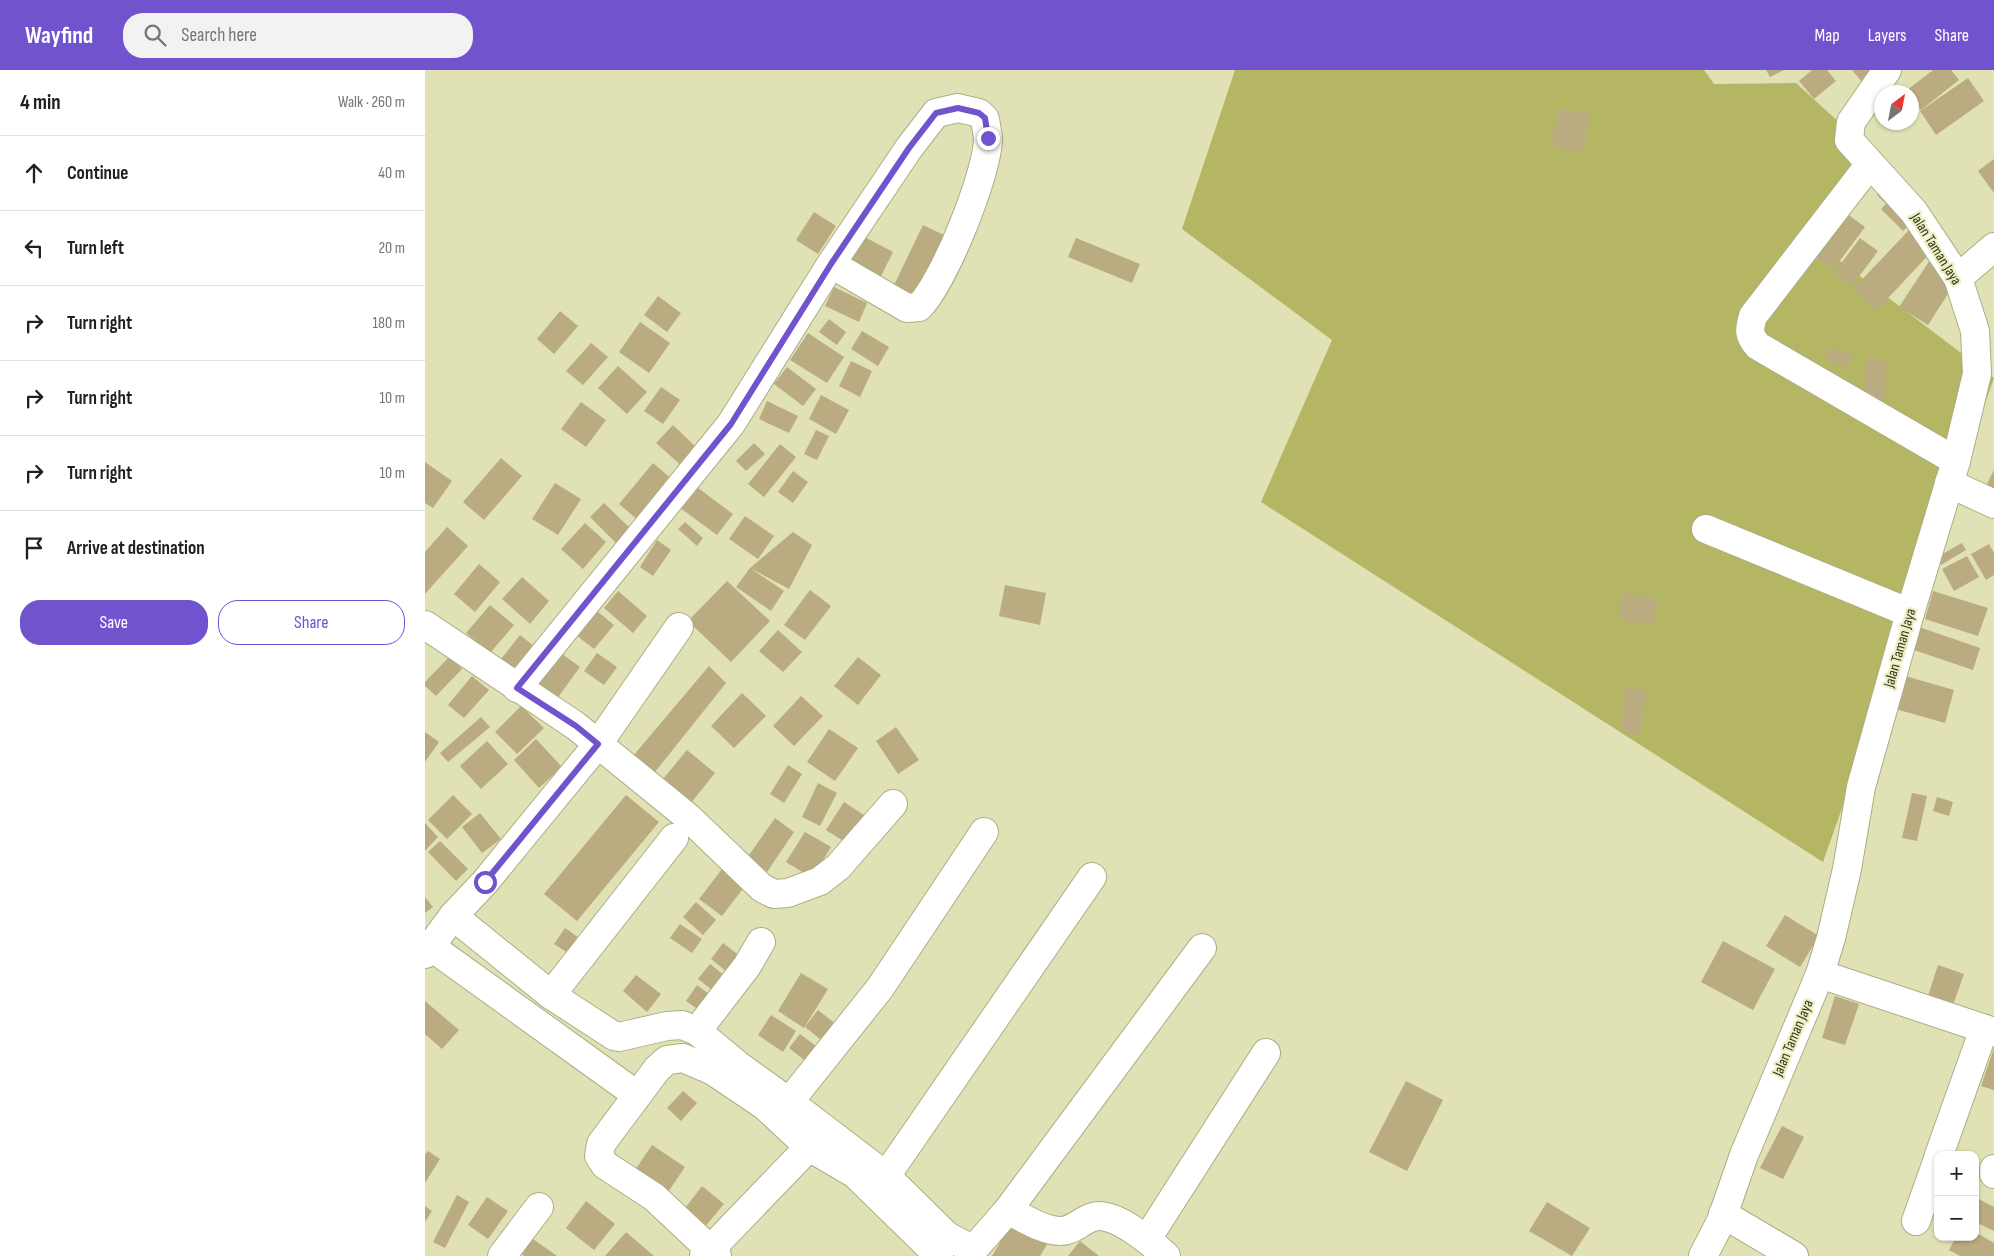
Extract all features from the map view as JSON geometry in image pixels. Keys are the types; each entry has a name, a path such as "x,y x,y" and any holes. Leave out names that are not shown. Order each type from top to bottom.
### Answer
{"street":[{"name":"Jalan Taman Jaya","path":"1703,1256 1723,1214 1744,1155 1820,974 1838,911 1861,787 1910,613 1953,472 1977,374 1975,331 1958,278 1914,212 1849,140 1851,122 1887,70"},
{"path":"517,688 731,424 831,264 909,148 936,113 958,108 979,113 985,118 988,138 982,168 967,216 935,285 927,299 919,307 907,308 831,264"},
{"path":"1870,164 1753,316 1749,330 1751,338 1758,346 1953,472 1994,504"},
{"path":"1958,278 1994,246"},
{"path":"1705,529 1910,613"},
{"path":"425,625 576,726 689,818 763,888 774,894 788,894 820,881 838,867 893,804"},
{"path":"637,1095 427,950 453,916 485,882 598,744 679,627"},
{"path":"789,1102 880,988 984,832"},
{"path":"551,994 674,838"},
{"path":"886,1176 1092,877"},
{"path":"453,916 551,994 619,1037 667,1026 682,1025 697,1031 739,1066 886,1176 947,1236 968,1248 974,1249 1008,1210 1202,948"},
{"path":"697,1031 737,979 761,942"},
{"path":"1820,974 1989,1030 1941,1151"},
{"path":"1008,1210 1051,1230 1064,1232 1093,1217 1100,1216 1113,1219 1156,1248 1266,1053"},
{"path":"809,1147 710,1254 654,1197 605,1165 599,1156 601,1144 657,1069 667,1060 683,1058 713,1071 765,1106 809,1147 855,1174 939,1256"},
{"path":"1994,1169 1994,1174"},
{"path":"1916,1220 1934,1170"},
{"path":"502,1256 539,1207"},
{"path":"1723,1214 1794,1256"}],"shaded area":[{"path":"1235,70 1704,70 1714,84 1796,83 1864,145 1815,242 1994,378 1823,862 1261,502 1332,340 1182,229"}],"building":[{"path":"1766,70 1784,70 1770,77"},
{"path":"1812,70 1827,70 1836,81 1814,99 1799,81"},
{"path":"1852,70 1876,70 1862,82"},
{"path":"1933,70 1951,70 1959,80 1921,110 1919,108 1919,85 1914,85"},
{"path":"1968,78 1984,101 1936,135 1920,111"},
{"path":"1559,108 1591,115 1582,153 1550,145"},
{"path":"1994,159 1994,193 1978,171"},
{"path":"1884,187 1916,219 1903,231 1881,209 1886,204 1877,195"},
{"path":"814,212 836,226 818,254 796,240"},
{"path":"1846,213 1865,227 1833,270 1814,256"},
{"path":"923,225 946,236 917,296 894,285"},
{"path":"1910,229 1933,250 1876,311 1853,289"},
{"path":"859,234 893,252 879,280 844,262"},
{"path":"1076,238 1140,264 1132,283 1068,257"},
{"path":"1860,238 1878,251 1852,286 1834,273"},
{"path":"1934,254 1955,283 1928,325 1899,307"},
{"path":"834,287 867,303 859,322 825,306"},
{"path":"658,296 681,313 667,332 644,315"},
{"path":"560,311 578,326 554,354 537,339"},
{"path":"829,319 846,332 837,345 819,332"},
{"path":"640,322 670,343 649,373 619,352"},
{"path":"862,331 889,347 878,366 851,349"},
{"path":"808,333 844,357 827,383 790,360"},
{"path":"591,343 608,357 583,385 566,371"},
{"path":"1829,347 1852,353 1848,367 1825,361"},
{"path":"1866,358 1886,359 1885,400 1865,399"},
{"path":"851,361 872,371 860,397 839,386"},
{"path":"618,366 647,392 627,414 598,388"},
{"path":"787,367 816,389 803,406 774,384"},
{"path":"661,387 680,400 663,424 644,411"},
{"path":"821,395 849,410 836,434 809,419"},
{"path":"767,401 798,416 789,433 759,419"},
{"path":"581,402 606,420 586,447 561,429"},
{"path":"673,425 699,450 683,467 656,443"},
{"path":"816,430 829,436 817,460 804,454"},
{"path":"754,443 765,454 746,471 736,461"},
{"path":"780,444 796,457 764,497 748,484"},
{"path":"501,458 522,476 484,520 463,502"},
{"path":"425,462 452,481 433,508 425,503"},
{"path":"653,463 679,485 645,526 619,504"},
{"path":"1994,470 1994,488 1987,484"},
{"path":"793,471 808,482 793,503 778,492"},
{"path":"555,483 581,499 558,535 532,519"},
{"path":"694,485 733,514 717,535 679,507"},
{"path":"604,503 632,530 617,544 590,517"},
{"path":"745,516 774,536 758,559 729,539"},
{"path":"685,522 703,538 697,546 678,529"},
{"path":"585,523 606,542 583,569 561,549"},
{"path":"447,527 468,546 425,594 425,552"},
{"path":"793,532 812,545 789,589 750,568"},
{"path":"657,540 671,550 653,576 640,567"},
{"path":"1962,543 1966,550 1941,565 1937,557"},
{"path":"1989,544 1994,553 1994,575 1986,580 1971,554"},
{"path":"1967,556 1979,577 1954,591 1942,569"},
{"path":"479,564 500,582 475,612 454,594"},
{"path":"750,568 784,591 771,611 736,587"},
{"path":"522,577 549,601 530,624 502,599"},
{"path":"727,581 770,621 731,662 688,621"},
{"path":"1005,585 1046,593 1040,625 999,616"},
{"path":"810,590 831,606 805,640 784,625"},
{"path":"618,591 647,616 633,633 604,608"},
{"path":"1933,591 1988,608 1978,636 1925,619"},
{"path":"1622,593 1658,599 1654,625 1618,619"},
{"path":"490,605 514,625 490,653 466,633"},
{"path":"592,607 614,625 594,649 572,632"},
{"path":"1919,627 1980,648 1973,670 1911,649"},
{"path":"778,630 802,652 783,672 759,651"},
{"path":"520,635 543,653 523,677 501,659"},
{"path":"558,651 580,667 551,707 529,690"},
{"path":"597,653 617,667 604,685 584,671"},
{"path":"449,657 462,669 436,696 425,686 425,682"},
{"path":"858,657 881,675 858,705 834,686"},
{"path":"709,666 726,683 655,772 633,756"},
{"path":"1902,675 1954,690 1945,723 1892,708"},
{"path":"472,676 489,690 464,718 448,705"},
{"path":"1625,688 1646,690 1641,734 1621,732"},
{"path":"742,693 766,716 734,748 711,726"},
{"path":"801,696 823,716 794,746 773,726"},
{"path":"521,706 544,728 517,754 495,732"},
{"path":"481,717 490,727 448,762 440,753"},
{"path":"896,727 919,760 898,774 876,741"},
{"path":"829,729 858,748 835,781 807,762"},
{"path":"425,732 439,742 425,762"},
{"path":"536,739 562,767 539,788 514,760"},
{"path":"487,741 508,764 481,789 460,766"},
{"path":"687,750 715,773 687,808 658,785"},
{"path":"788,765 802,774 784,803 770,794"},
{"path":"818,783 837,793 820,826 802,817"},
{"path":"1912,793 1927,796 1917,841 1902,838"},
{"path":"453,795 472,814 447,839 428,820"},
{"path":"626,795 659,822 577,921 544,894"},
{"path":"1937,797 1953,802 1949,816 1933,811"},
{"path":"844,802 870,819 853,847 826,830"},
{"path":"480,813 501,839 482,853 462,827"},
{"path":"775,818 794,832 767,872 747,858"},
{"path":"425,823 438,837 425,851"},
{"path":"805,832 831,847 812,878 786,862"},
{"path":"440,841 468,869 456,881 428,852"},
{"path":"722,869 745,886 722,916 699,899"},
{"path":"425,897 433,907 425,913"},
{"path":"696,902 716,920 703,935 683,917"},
{"path":"1785,915 1819,936 1800,967 1766,946"},
{"path":"680,924 702,939 692,953 670,938"},
{"path":"565,928 585,942 574,957 554,944"},
{"path":"1723,941 1775,969 1753,1010 1701,982"},
{"path":"723,943 745,960 732,976 711,959"},
{"path":"710,964 731,981 720,996 698,979"},
{"path":"1938,965 1964,974 1952,1008 1927,999"},
{"path":"801,973 828,989 804,1028 778,1011"},
{"path":"636,975 661,994 647,1012 623,991"},
{"path":"697,985 717,1000 706,1015 686,1001"},
{"path":"1835,996 1859,1004 1845,1045 1822,1038"},
{"path":"425,1001 459,1030 442,1049 425,1034"},
{"path":"818,1010 842,1029 829,1046 805,1027"},
{"path":"771,1015 796,1031 783,1052 758,1035"},
{"path":"800,1034 820,1049 809,1064 789,1048"},
{"path":"1994,1048 1994,1090 1981,1086"},
{"path":"1406,1081 1443,1100 1407,1171 1369,1152"},
{"path":"683,1091 697,1103 681,1121 667,1108"},
{"path":"1782,1126 1804,1137 1783,1179 1760,1168"},
{"path":"652,1145 685,1167 666,1195 633,1173"},
{"path":"428,1151 440,1159 425,1183 425,1155"},
{"path":"702,1186 724,1204 704,1228 683,1211"},
{"path":"457,1195 469,1202 445,1248 433,1242"},
{"path":"487,1197 508,1211 488,1239 468,1225"},
{"path":"1979,1199 1994,1207 1994,1231 1979,1224"},
{"path":"586,1201 615,1224 594,1250 566,1228"},
{"path":"1547,1202 1590,1228 1572,1256 1529,1231"},
{"path":"425,1206 432,1211 425,1222"},
{"path":"1012,1222 1048,1243 1040,1256 992,1256"},
{"path":"626,1232 654,1256 605,1256"},
{"path":"1979,1234 1994,1243 1994,1256 1960,1256 1949,1250 1954,1241 1979,1241"},
{"path":"533,1239 557,1256 524,1256 522,1254"},
{"path":"1080,1241 1099,1256 1068,1256"}],"route":[{"path":"485,882 598,744 576,726 517,688 579,609 671,500 731,424 831,264 909,148 936,113 958,108 979,113 985,118 988,138"}]}
